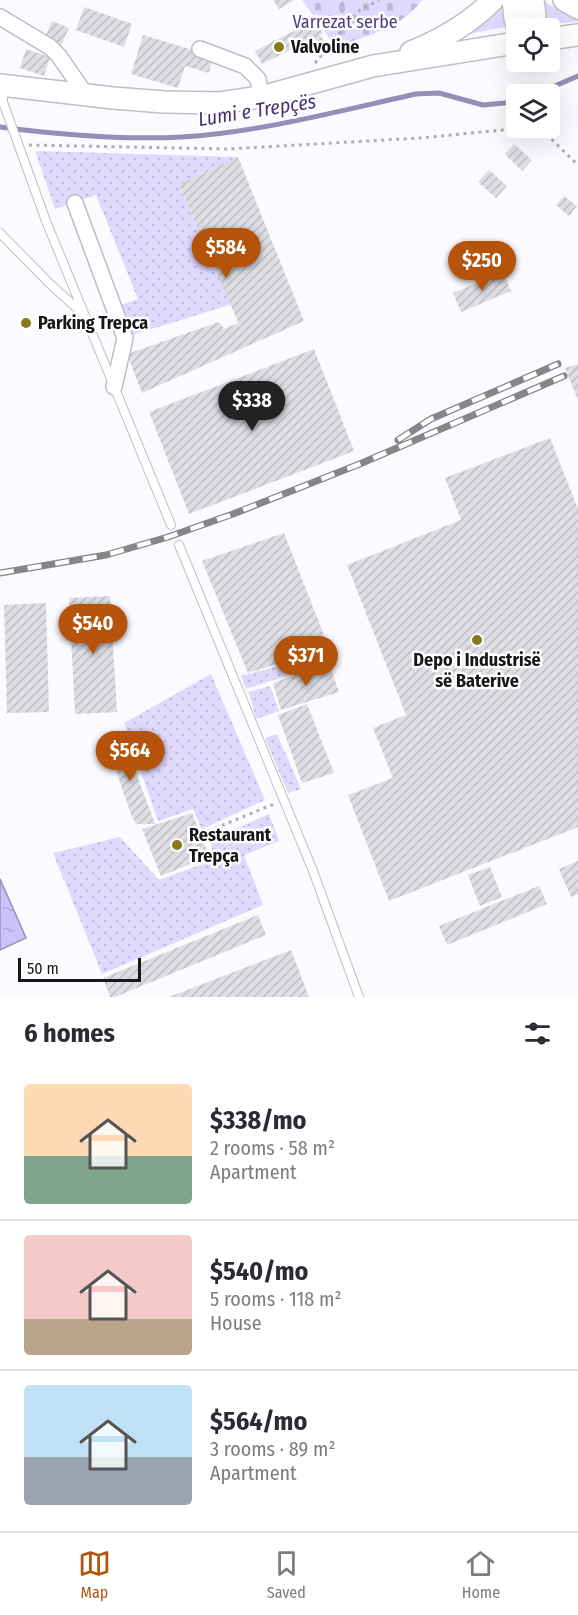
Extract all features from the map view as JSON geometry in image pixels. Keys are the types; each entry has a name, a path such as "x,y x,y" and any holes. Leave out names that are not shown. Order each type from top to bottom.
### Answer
{"main road":[{"path":"2,89 164,102 219,103 261,97 373,66 430,44 478,15 493,0"},
{"path":"513,0 515,18"},
{"path":"533,0 535,18"},
{"path":"564,0 578,8"},
{"path":"560,37 578,35"},
{"path":"373,66 506,45"}],"street":[{"path":"0,17 50,46 86,95"},
{"path":"200,49 245,66 258,79 261,97"},
{"path":"75,203 125,338 114,387"}],"lane":[{"path":"2,89 17,142 46,221 171,525"},
{"path":"0,233 85,316"},
{"path":"179,545 313,871 359,997"}],"path":[{"path":"342,0 342,30"},
{"path":"314,64 360,10 379,0"},
{"path":"17,142 228,149 420,138 503,130 548,136 578,165"},
{"path":"201,834 284,800"}],"green space":[{"name":"Varrezat serbe","path":"302,0 422,0 414,10 394,24 372,35 336,47"},
{"path":"543,0 578,22 560,23 560,18 544,18"},
{"path":"501,3 505,27 469,34"},
{"path":"35,151 238,157 179,186 233,304 132,335 121,305 138,299 96,195 55,209"},
{"path":"301,660 305,670 246,689 241,676"},
{"path":"211,674 265,800 202,829 193,809 158,821 124,723"},
{"path":"270,686 279,711 256,719 249,692"},
{"path":"277,734 301,789 288,793 265,738"},
{"path":"269,814 279,841 244,855 263,905 102,974 53,853 120,837 159,880 214,860 210,840"}],"water":[{"path":"0,879 26,938 0,950"}],"building":[{"path":"273,0 294,0 279,9"},
{"path":"84,7 132,24 124,47 76,30"},
{"path":"314,18 323,33 320,35 326,43 309,54 302,44 262,64 255,51"},
{"path":"52,21 69,28 61,45 45,38"},
{"path":"143,35 213,56 209,73 185,66 178,88 131,74"},
{"path":"26,49 50,57 44,76 20,68"},
{"path":"514,144 532,160 522,171 505,154"},
{"path":"238,157 304,321 142,393 127,354 219,322 224,329 238,323 242,331 179,185"},
{"path":"489,170 507,186 496,198 478,182"},
{"path":"564,196 577,206 569,216 556,205"},
{"path":"503,272 511,291 461,312 453,293"},
{"path":"314,349 354,451 189,514 149,412"},
{"path":"578,364 578,400 565,368"},
{"name":"Depo i Industrisë së Baterive","path":"550,438 578,509 578,827 389,901 348,795 393,778 373,728 406,715 347,565 461,520 445,478"},
{"path":"284,533 329,648 248,673 202,561"},
{"path":"110,596 117,712 75,714 69,598"},
{"path":"46,603 49,712 7,713 4,605"},
{"path":"329,663 339,692 281,710 273,683"},
{"path":"307,704 334,773 302,783 278,715"},
{"path":"122,735 155,824 136,824 131,814 106,742"},
{"name":"Restaurant Trepça","path":"192,813 209,856 161,876 142,829"},
{"path":"578,861 578,894 571,897 559,869"},
{"path":"490,867 502,897 480,906 468,875"},
{"path":"539,886 547,904 447,945 439,926"},
{"path":"258,915 266,935 115,997 110,997 103,978"},
{"path":"291,950 309,997 169,997"}],"waterway":[{"name":"Lumi e Trepçës","path":"559,84 578,76"},
{"name":"Lumi e Trepçës","path":"0,127 91,136 182,137 270,126 416,94 439,93 483,105 506,103"}],"railway":[{"path":"398,440 431,419 558,364"},
{"path":"0,573 106,555 168,537 362,463 564,376"}],"place":[{"name":"Valvoline","path":"279,47"},
{"name":"Parking Trepca","path":"26,323"},
{"name":"Depo i Industrisë së Baterive","path":"477,640"},
{"name":"Restaurant Trepça","path":"177,845"}]}
